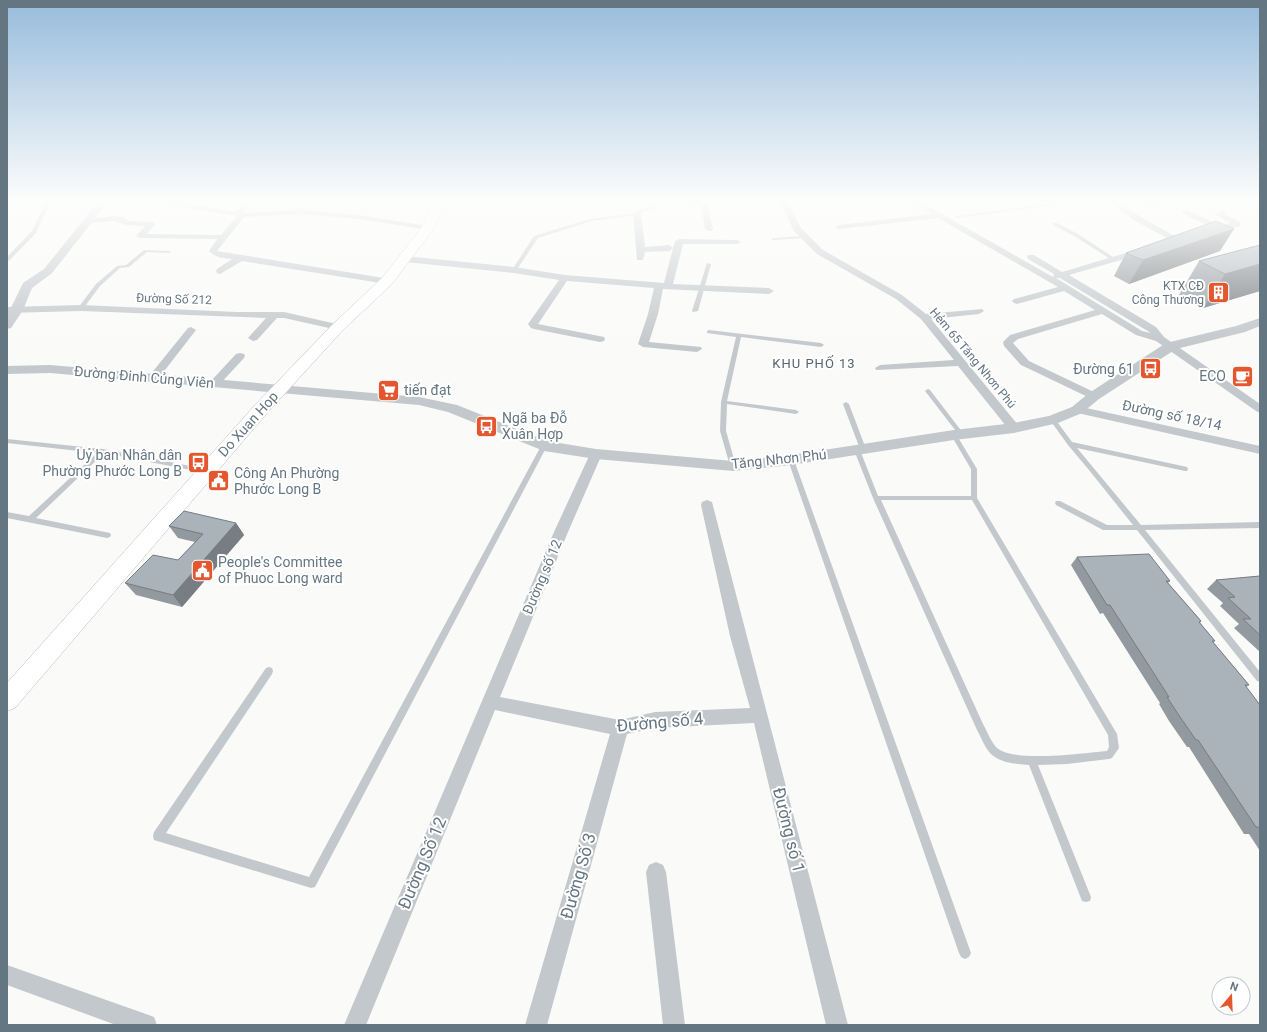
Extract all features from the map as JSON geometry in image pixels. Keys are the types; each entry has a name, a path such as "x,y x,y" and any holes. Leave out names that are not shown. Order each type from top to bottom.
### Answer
{"main road":[{"name":"Do Xuan Hop","path":"7,700 206,471 338,327 387,281 412,250"}],"street":[{"path":"7,325 12,310 27,286 48,271 64,250"},
{"path":"214,250 216,254 387,281"},
{"path":"641,250 641,254 659,250"},
{"path":"676,250 644,344 697,350"},
{"name":"Hẻm 65 Tăng Nhơn Phú","path":"818,250 899,297 924,317 1014,428"},
{"path":"1000,250 1066,288 1139,333 1166,342"},
{"path":"1018,250 1062,274 1153,329 1166,342 1260,409"},
{"path":"1049,278 1146,250"},
{"path":"220,271 240,258"},
{"path":"405,259 514,270 565,278 663,286 769,291"},
{"path":"565,278 533,324 534,326 600,339"},
{"path":"1017,301 1066,288"},
{"name":"Đường Số 212","path":"12,310 81,308 237,315 284,315 338,327"},
{"path":"924,317 979,311"},
{"path":"1094,396 1025,363 1009,346 1009,341 1014,337 1103,311"},
{"path":"253,338 274,315"},
{"name":"Tăng Nhơn Phú","path":"281,388 419,401 452,408 544,446 596,454 733,466 791,460 1014,428 1053,420 1077,410 1166,342 1240,329 1260,322"},
{"path":"154,377 191,330"},
{"path":"215,382 240,356"},
{"path":"880,368 961,363"},
{"name":"Đường Đinh Củng Viên","path":"7,370 50,369 281,388"},
{"name":"Đường số 18/14","path":"1077,410 1260,450"},
{"name":"Đường số 12","path":"490,702 561,532 596,454"},
{"name":"Đường số 1","path":"707,505 738,636 760,715 837,1025"},
{"name":"Đường số 4","path":"490,702 620,728 655,720 760,715"},
{"name":"Đường Số 12","path":"355,1025 490,702"},
{"name":"Đường Số 3","path":"536,1025 620,728"},
{"path":"656,872 674,1025"},
{"path":"7,975 146,1025"}],"lane":[{"path":"7,260 16,250"},
{"path":"81,308 98,285 119,267 127,266 146,250"},
{"path":"148,250 169,252"},
{"path":"514,270 527,250"},
{"path":"1100,250 1114,259"},
{"path":"695,311 700,288 709,264"},
{"path":"709,332 821,345"},
{"path":"733,466 724,431 724,402 739,335"},
{"path":"846,404 876,498 980,727 995,752 1012,759 1032,761 1109,755 1114,748 1112,734 974,498 974,469 958,435 928,391"},
{"path":"724,402 796,412"},
{"path":"1053,420 1070,444 1260,678"},
{"path":"7,441 103,451 206,471"},
{"path":"1070,444 1185,469"},
{"path":"269,672 158,836 311,883 544,446"},
{"path":"30,518 103,451"},
{"path":"791,460 965,954"},
{"path":"876,498 974,498"},
{"path":"1058,503 1106,528 1140,529 1260,525"},
{"path":"7,515 30,518 108,535"},
{"path":"1032,761 1086,897"}],"building":[{"path":"1134,250 1172,250 1143,260 1126,253"},
{"path":"1240,250 1260,250 1260,264 1225,274 1199,261"},
{"path":"184,511 236,523 173,595 125,583 153,555 178,560 203,534 169,526"},
{"path":"1149,554 1170,581 1166,581 1201,621 1199,622 1215,641 1212,641 1249,685 1245,685 1260,705 1260,827 1256,827 1198,740 1196,740 1178,714 1167,697 1169,697 1110,605 1107,605 1077,557"},
{"path":"1260,576 1260,635 1243,619 1251,619 1228,598 1235,597 1216,580"}],"place":[{"name":"KTX CĐ Công Thương","path":"1219,293"},
{"name":"Đường 61","path":"1150,369"},
{"name":"ECO","path":"1242,376"},
{"name":"tiến đạt","path":"388,390"},
{"name":"Ngã ba Đỗ Xuân Hợp","path":"487,426"},
{"name":"Uỷ ban Nhân dân Phường Phước Long B","path":"198,463"},
{"name":"Công An Phường Phước Long B","path":"219,481"},
{"name":"People's Committee of Phuoc Long ward","path":"202,570"}],"district":[{"name":"KHU PHỐ 13","path":"814,363"}]}
